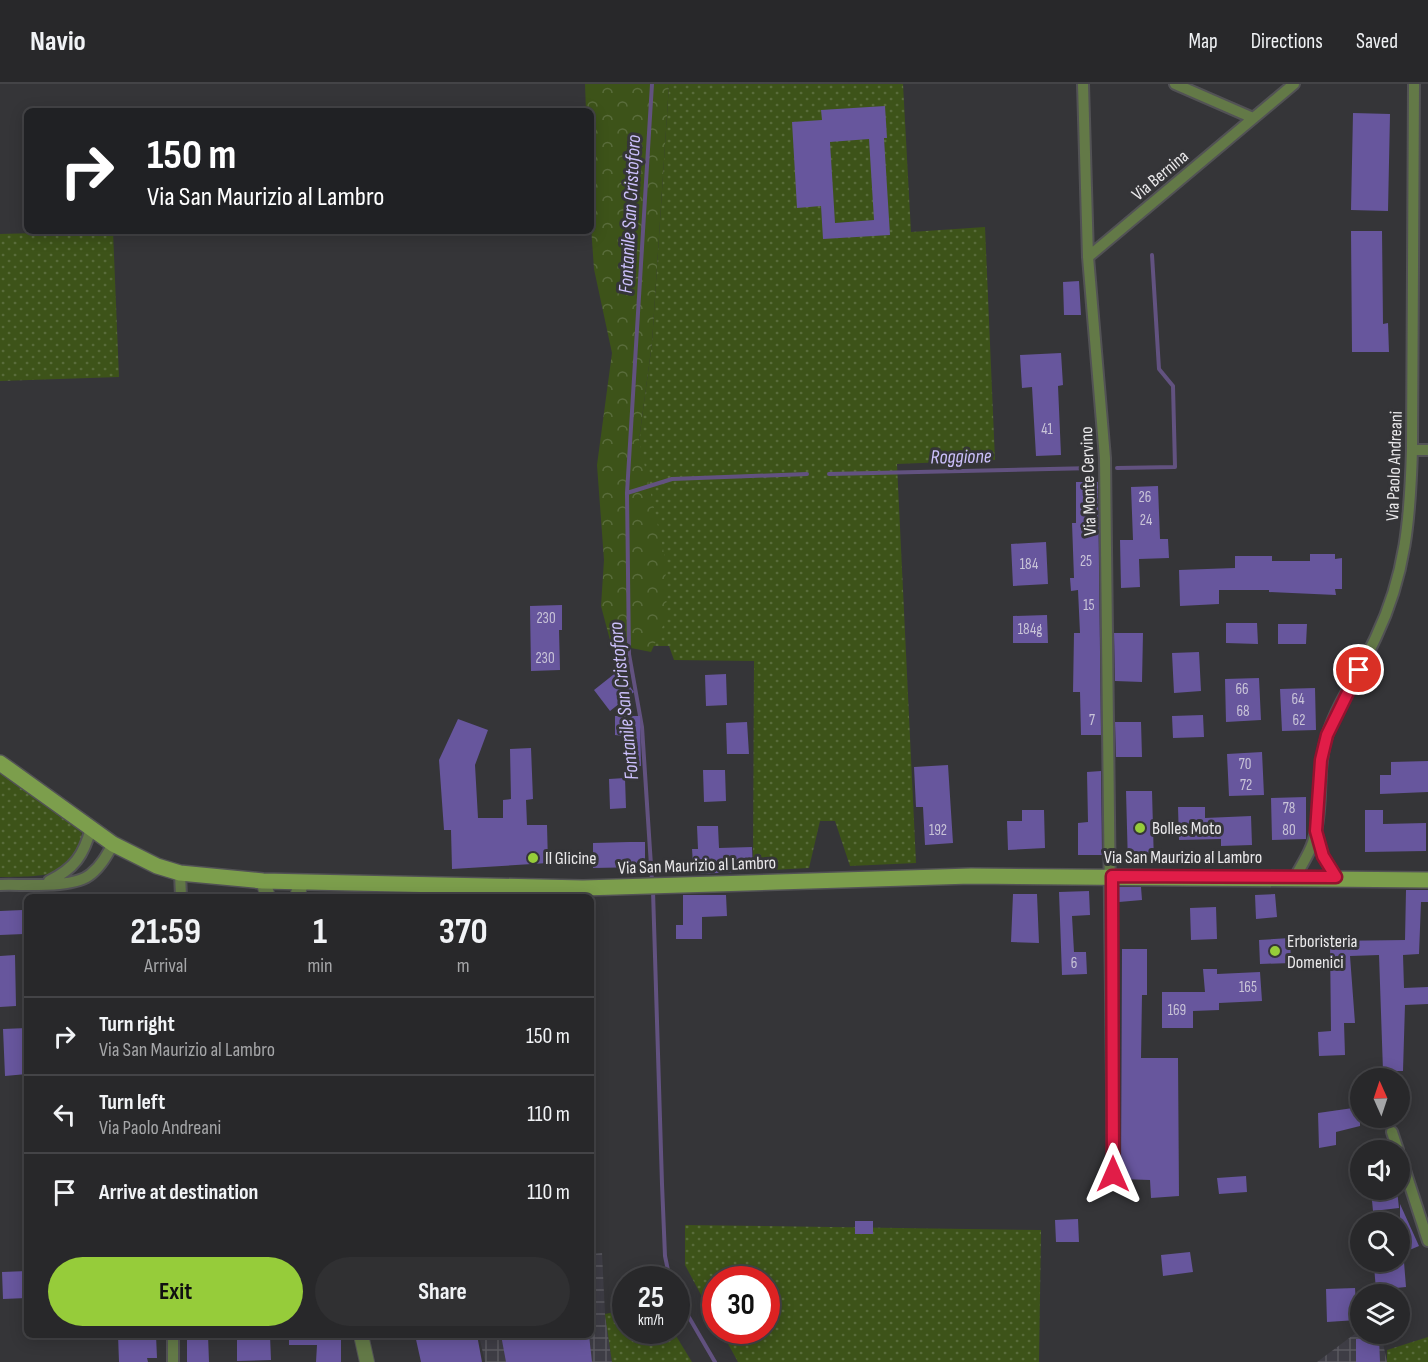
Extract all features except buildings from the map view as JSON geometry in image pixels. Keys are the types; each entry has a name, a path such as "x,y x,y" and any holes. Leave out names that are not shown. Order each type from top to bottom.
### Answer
{"main road":[{"name":"Via San Maurizio al Lambro","path":"0,763 113,844 158,867 180,873 263,881 299,890 583,888 932,877 1336,877 1428,880"}],"street":[{"name":"Via Monte Cervino","path":"1083,84 1088,257 1105,458 1112,876 1113,1174"},
{"path":"1175,84 1253,118"},
{"name":"Via Bernina","path":"1088,257 1294,84"},
{"name":"Via Paolo Andreani","path":"1295,877 1307,856 1316,831 1321,760 1327,735 1377,636 1396,589 1406,550 1411,509 1414,84"},
{"path":"1412,450 1428,450"},
{"path":"44,883 66,873 81,858 91,828"},
{"name":"Via Paolo Andreani","path":"1316,831 1323,856 1336,877"},
{"path":"0,885 75,882 90,876 104,861 113,844"},
{"path":"180,873 181,894"},
{"path":"263,881 267,894"},
{"path":"1392,1132 1395,1140"},
{"path":"1410,1186 1428,1241"},
{"path":"173,1338 173,1362"},
{"path":"361,1338 367,1362"}],"shaded area":[{"path":"602,1253 605,1314 612,1362 485,1362 480,1340 463,1343 462,1338 594,1338 594,1254"},
{"path":"1350,1337 1350,1344 1383,1344 1387,1362 1317,1362"}],"green space":[{"path":"585,84 669,84 652,343 639,440 665,558 667,617 651,652 611,644 601,606 604,560 597,465 612,353 594,269 592,234 594,234 594,108 586,108"},
{"path":"669,84 903,84 911,232 985,227 995,460 897,464 916,863 850,866 835,821 820,821 809,868 753,871 754,661 674,660 669,646 654,646 639,440 652,343"},
{"path":"0,234 113,234 119,377 0,381"},
{"path":"0,768 81,826 81,844 77,857 68,866 44,875 0,877"},
{"path":"685,1225 1041,1230 1039,1362 738,1362 728,1344 780,1344 780,1266 702,1266 702,1297 690,1274 690,1266 685,1265"},
{"path":"612,1313 612,1344 681,1344 692,1362 612,1362 605,1314"},
{"path":"1428,1337 1428,1362 1387,1362 1387,1350"}],"waterway":[{"name":"Fontanile San Cristoforo","path":"652,84 627,493 629,654 642,727 652,881"},
{"path":"1117,468 1175,467 1173,386 1159,369 1152,255"},
{"name":"Roggione","path":"829,474 1094,468"},
{"name":"Roggione","path":"627,493 672,479 807,474"},
{"name":"Fontanile San Cristoforo","path":"653,891 662,1184 667,1266"},
{"name":"Fontanile San Cristoforo","path":"690,1319 715,1362"}],"place":[{"name":"Bolles Moto","path":"1140,828"},
{"name":"Il Glicine","path":"533,858"},
{"name":"Erboristeria Domenici","path":"1275,951"}],"route":[{"path":"1113,1174 1112,876 1336,877 1323,856 1316,831 1321,760 1327,735 1359,670"}]}
